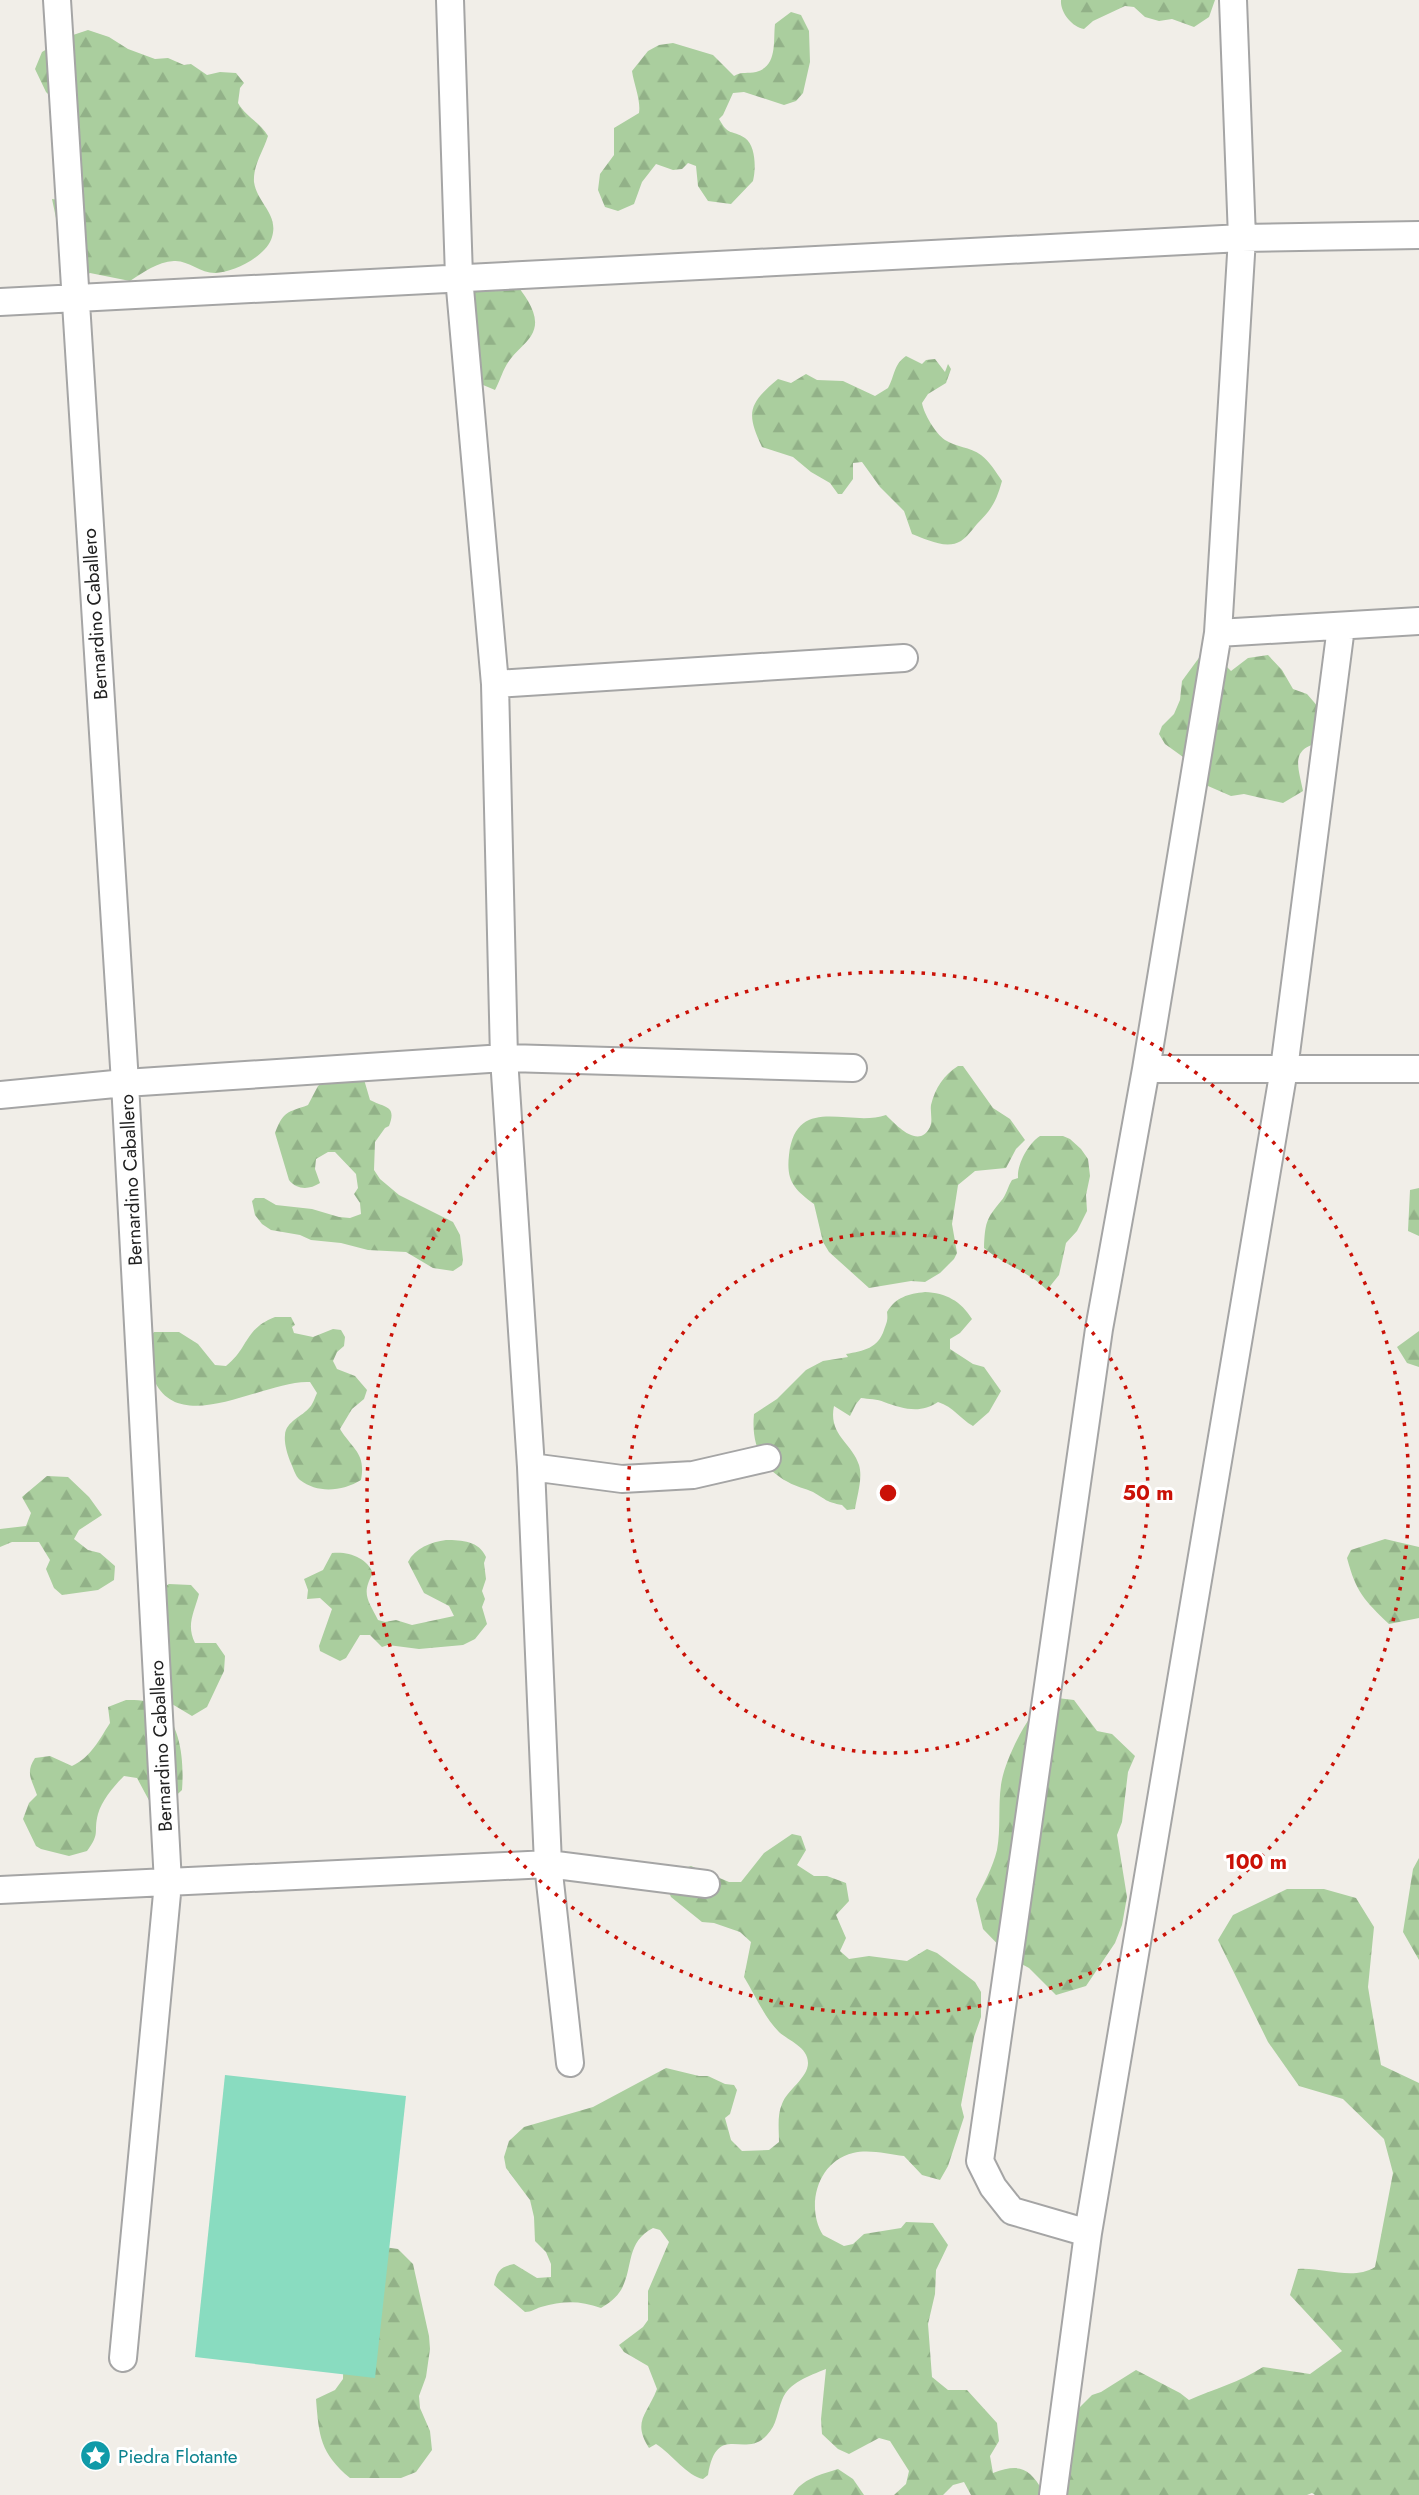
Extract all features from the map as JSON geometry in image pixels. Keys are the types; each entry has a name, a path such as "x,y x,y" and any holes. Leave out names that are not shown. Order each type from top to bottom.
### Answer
{"street":[{"name":"Bernardino Caballero","path":"57,0 125,1083 168,1883 123,2358"},
{"path":"450,0 459,277 495,684 504,1058 531,1467 548,1864 570,2063"},
{"path":"1088,2232 1012,2211 993,2187 980,2161 1097,1343 1146,1069 1218,633 1242,238 1233,0"},
{"path":"0,302 1242,238 1419,235"},
{"path":"1218,633 1419,621"},
{"path":"1053,2495 1088,2232 1284,1069 1340,627"},
{"path":"495,684 904,658"},
{"path":"0,1096 125,1083 504,1058 853,1069"},
{"path":"1146,1069 1419,1069"},
{"path":"531,1467 622,1479 693,1475 767,1458"},
{"path":"0,1890 548,1864 706,1884"}],"green space":[{"path":"1061,0 1215,0 1209,17 1194,27 1172,19 1159,21 1145,17 1134,7 1125,6 1093,21 1084,29 1068,18 1062,9"},
{"path":"791,12 801,15 809,31 810,62 803,93 796,101 784,105 744,92 733,93 719,119 728,131 749,142 755,164 753,181 731,204 708,201 698,186 696,166 688,163 682,169 673,170 656,164 642,182 634,204 618,211 605,207 598,190 600,174 614,155 614,128 639,113 632,71 648,51 659,45 673,43 713,55 734,76 756,72 763,69 771,59 775,24"},
{"path":"88,30 155,59 168,58 184,65 191,64 207,75 236,73 244,83 240,88 238,103 268,136 257,164 254,182 273,222 273,229 269,244 257,257 240,267 215,273 174,261 156,265 130,281 90,273 81,278 60,237 52,199 73,202 64,110 46,92 35,69 42,52 67,37"},
{"path":"515,282 532,308 534,329 529,339 507,364 495,390 476,382 459,291"},
{"path":"906,356 922,364 926,360 935,359 945,372 948,364 951,369 946,383 928,394 922,403 925,412 941,437 981,455 1002,481 990,509 965,538 955,543 936,543 912,534 904,511 880,487 862,462 853,463 853,479 842,494 838,494 830,483 793,457 762,447 754,426 752,417 756,403 778,379 791,383 806,374 817,380 843,381 875,396 888,388 896,367"},
{"path":"1212,652 1231,671 1248,658 1268,655 1282,670 1293,689 1307,694 1326,716 1319,743 1303,750 1298,761 1303,791 1283,803 1244,794 1231,796 1208,786 1190,762 1165,744 1159,734 1162,726 1174,714 1180,700 1182,681 1201,655"},
{"path":"958,1066 963,1066 993,1108 1010,1119 1025,1140 1016,1149 1006,1168 975,1171 958,1185 952,1224 957,1253 940,1273 925,1282 911,1281 869,1288 829,1252 823,1242 814,1204 801,1194 790,1178 788,1164 794,1136 802,1124 813,1119 872,1118 886,1115 908,1133 920,1136 930,1127 931,1105 935,1093 948,1073"},
{"path":"363,1076 370,1100 388,1108 392,1114 389,1126 375,1142 374,1170 380,1179 399,1195 453,1222 460,1235 463,1260 462,1265 453,1271 433,1268 406,1252 368,1250 271,1230 255,1215 252,1201 255,1198 264,1198 276,1205 312,1209 339,1217 350,1218 361,1214 360,1203 354,1194 358,1188 356,1174 335,1152 328,1152 316,1159 315,1169 320,1183 307,1188 299,1187 289,1180 275,1133 284,1116 308,1105 318,1086 325,1080"},
{"path":"1040,1136 1063,1136 1070,1139 1088,1159 1090,1176 1086,1195 1087,1211 1077,1231 1066,1243 1059,1275 1047,1290 984,1248 989,1217 1012,1180 1018,1178 1021,1161"},
{"path":"1419,1188 1419,1236 1408,1231 1410,1190"},
{"path":"925,1292 952,1299 963,1307 972,1319 960,1333 950,1339 950,1349 973,1364 984,1367 1001,1391 989,1412 973,1426 938,1402 925,1408 912,1409 861,1398 850,1416 834,1406 833,1416 837,1432 859,1465 860,1481 855,1509 847,1510 842,1505 829,1502 813,1492 791,1484 771,1470 756,1445 754,1414 777,1399 806,1370 823,1361 848,1357 846,1354 874,1345 887,1321 887,1312 894,1303 908,1295"},
{"path":"275,1317 291,1317 295,1325 292,1327 294,1333 313,1337 333,1329 341,1330 345,1337 344,1346 333,1361 337,1369 355,1376 367,1390 364,1399 352,1409 340,1429 357,1452 362,1464 361,1480 354,1484 339,1489 322,1489 300,1480 294,1471 285,1435 288,1426 313,1402 317,1393 310,1382 292,1383 227,1401 185,1405 168,1398 147,1367 147,1348 154,1332 179,1332 198,1344 215,1365 226,1366 258,1327"},
{"path":"1419,1331 1419,1367 1407,1363 1397,1347"},
{"path":"47,1476 68,1477 89,1497 102,1515 79,1530 74,1539 88,1550 100,1553 115,1566 114,1580 98,1590 62,1595 54,1588 46,1569 50,1560 39,1542 12,1542 0,1547 0,1529 26,1526 31,1513 22,1497"},
{"path":"1385,1539 1419,1547 1419,1618 1389,1624 1367,1602 1354,1579 1347,1558 1351,1550"},
{"path":"446,1540 464,1541 474,1545 486,1557 486,1579 482,1591 485,1599 482,1607 487,1624 475,1639 463,1645 419,1649 388,1645 382,1647 370,1635 360,1635 346,1658 340,1661 320,1651 319,1646 332,1609 320,1598 307,1599 308,1590 304,1579 323,1570 332,1553 357,1557 370,1568 373,1573 367,1586 367,1597 378,1620 396,1620 412,1625 454,1616 449,1606 424,1593 408,1562 424,1546"},
{"path":"169,1584 191,1585 199,1594 191,1625 192,1637 195,1643 216,1643 225,1656 224,1671 207,1707 192,1716 172,1704 162,1694 160,1589"},
{"path":"1049,1697 1074,1700 1097,1731 1112,1734 1135,1756 1128,1772 1122,1822 1117,1835 1127,1897 1122,1925 1115,1943 1086,1986 1056,1995 1029,1968 1012,1959 983,1929 976,1899 997,1850 1001,1785 1007,1763 1033,1713"},
{"path":"126,1700 155,1704 172,1723 182,1757 182,1790 165,1806 152,1806 137,1778 124,1776 102,1804 95,1836 87,1851 69,1856 41,1849 36,1846 23,1819 29,1803 37,1795 30,1772 32,1763 35,1758 50,1756 72,1766 79,1762 94,1748 110,1723 108,1707"},
{"path":"792,1834 801,1836 806,1850 797,1865 814,1876 827,1876 846,1883 849,1901 836,1915 846,1938 840,1951 849,1959 869,1956 907,1961 927,1949 937,1953 975,1982 981,1992 981,2017 974,2037 961,2105 964,2117 948,2166 940,2180 922,2175 904,2156 872,2152 853,2153 831,2165 823,2175 815,2198 815,2211 823,2235 844,2246 853,2244 864,2234 901,2228 906,2222 933,2223 948,2245 936,2270 935,2294 928,2324 932,2377 948,2390 967,2390 997,2423 999,2441 990,2456 993,2473 1010,2468 1023,2470 1038,2483 1043,2491 1042,2495 971,2495 964,2482 953,2485 943,2495 894,2495 906,2484 909,2471 890,2441 879,2438 849,2454 838,2449 822,2434 826,2369 800,2380 789,2389 782,2400 773,2427 758,2442 725,2445 718,2449 708,2475 703,2479 691,2474 656,2444 649,2448 641,2424 657,2389 648,2366 624,2352 619,2345 648,2320 648,2291 669,2242 660,2230 653,2228 638,2241 621,2290 601,2308 563,2303 525,2312 494,2285 500,2270 514,2264 537,2278 551,2277 551,2264 546,2252 535,2241 530,2200 506,2168 504,2157 509,2141 524,2127 593,2107 666,2068 708,2076 734,2085 737,2090 730,2114 725,2118 731,2140 742,2151 769,2150 779,2142 780,2108 805,2074 807,2057 774,2026 744,1977 751,1942 740,1932 702,1922 671,1897 666,1886 676,1871 691,1866 729,1882 741,1882 764,1853"},
{"path":"1419,1858 1419,1960 1403,1932 1413,1869"},
{"path":"1287,1889 1324,1889 1356,1898 1374,1927 1368,1987 1381,2065 1419,2083 1419,2495 1056,2495 1058,2429 1092,2395 1136,2370 1189,2400 1263,2367 1310,2374 1342,2351 1290,2295 1298,2269 1357,2273 1375,2267 1393,2173 1384,2139 1343,2099 1299,2086 1268,2042 1218,1940 1233,1915"},
{"path":"225,2075 406,2096 375,2378 195,2357"},
{"path":"377,2246 398,2249 413,2264 429,2336 426,2377 419,2396 420,2408 430,2431 432,2450 416,2472 401,2478 350,2478 332,2460 323,2443 316,2399 335,2390 343,2379 344,2323"},
{"path":"838,2469 853,2479 864,2495 793,2495 807,2481"}],"place":[{"name":"Piedra Flotante","path":"95,2456"}]}
